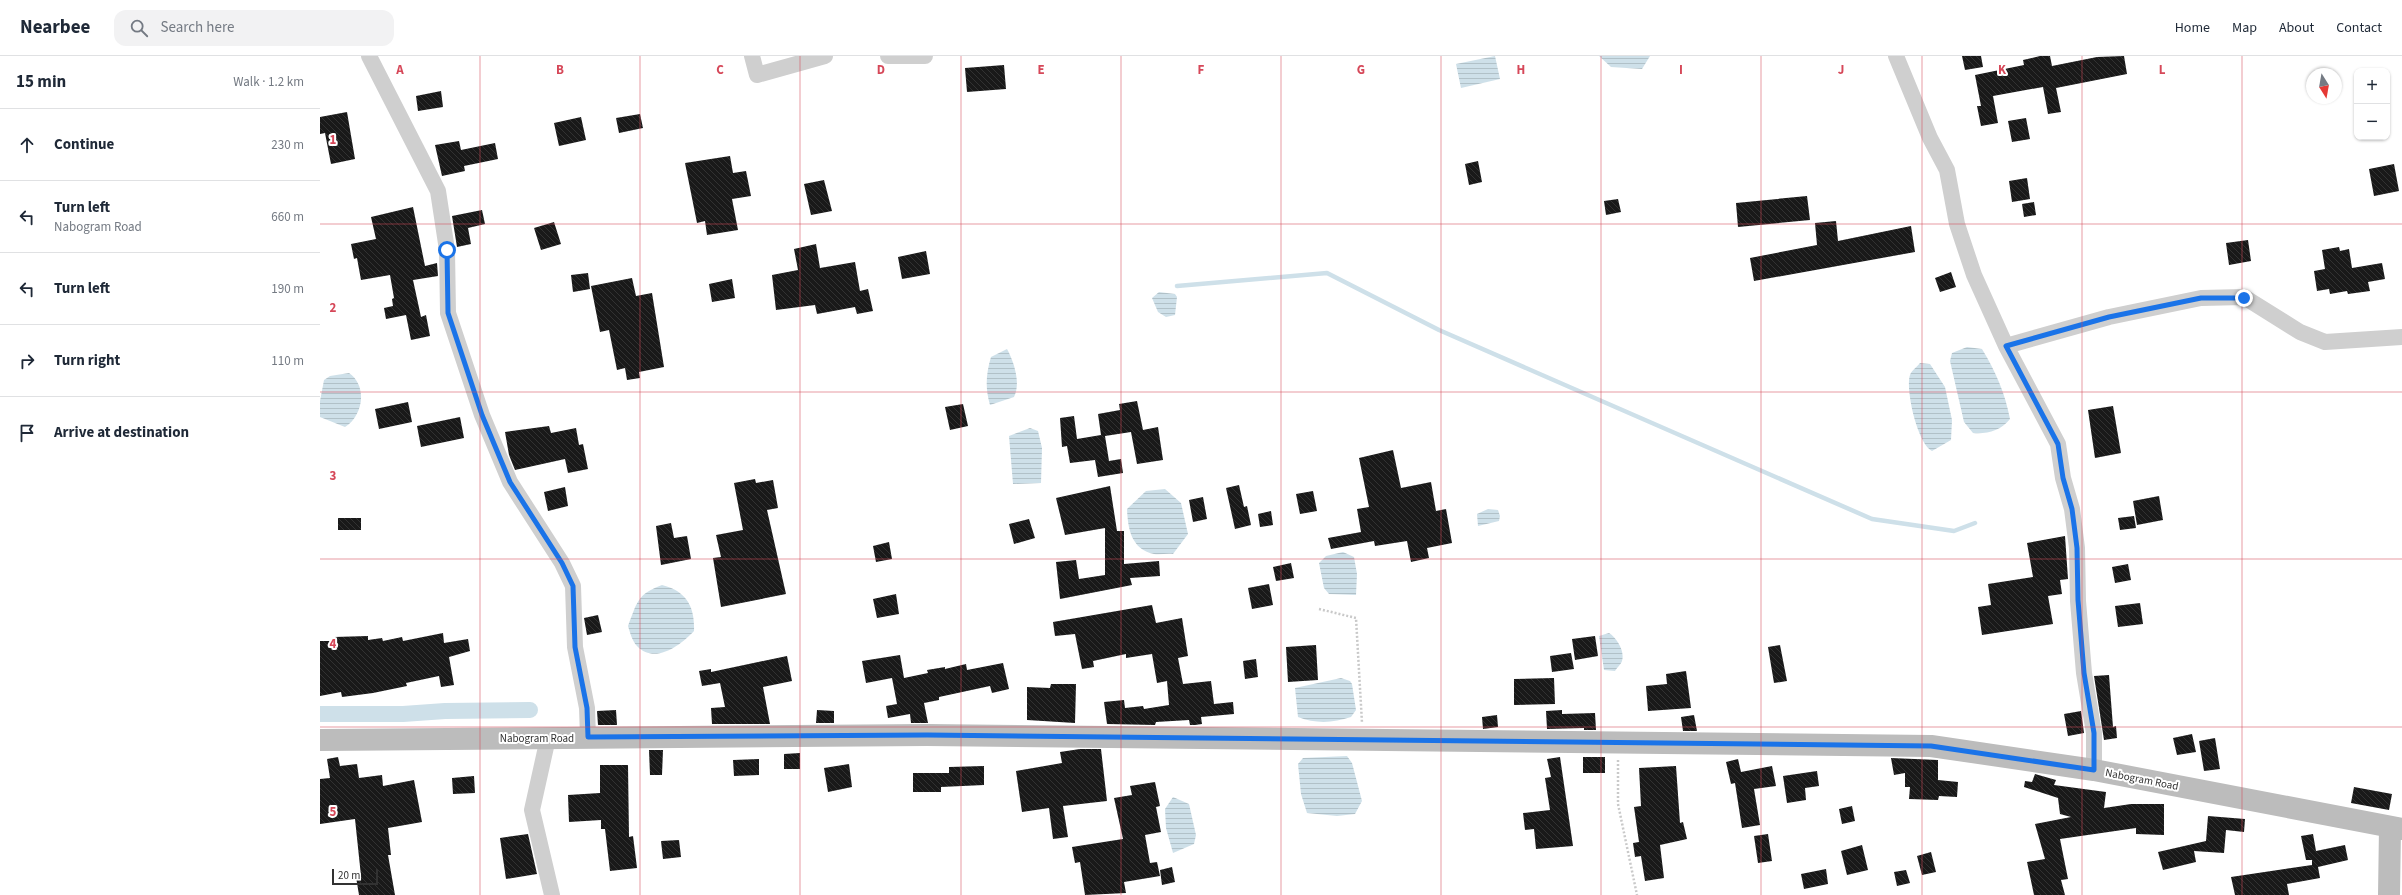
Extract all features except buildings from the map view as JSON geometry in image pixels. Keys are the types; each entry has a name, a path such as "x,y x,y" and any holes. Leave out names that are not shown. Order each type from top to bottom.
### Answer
{"main road":[{"name":"Nabogram Road","path":"320,740 927,735 1931,746 2094,770 2396,828"},
{"path":"2389,895 2396,828"}],"street":[{"path":"369,56 438,191 447,250 448,313 482,415 510,482 562,563 573,586 575,647 587,708 588,737"},
{"path":"752,56 757,75 824,56"},
{"path":"888,56 925,56"},
{"path":"1896,56 1930,138 1947,170 1957,224 1974,275 2006,346 2058,444 2063,478 2072,509 2077,548 2078,600 2084,673 2094,733 2094,770"},
{"path":"2006,346 2109,317 2201,298 2244,298 2300,332 2325,342 2402,337"},
{"path":"548,738 532,810 552,895"}],"path":[{"path":"1319,610 1356,618 1363,739"},
{"path":"1618,742 1618,804 1637,895"}],"shaded area":[{"path":"1495,56 1500,79 1461,88 1456,64"},
{"path":"1599,56 1650,56 1642,69 1611,67"},
{"path":"1159,292 1175,294 1177,297 1175,315 1166,317 1158,312 1152,298"},
{"path":"1967,347 1982,349 1996,374 2003,391 2010,419 1998,429 1993,431 1973,433 1964,422 1950,361 1952,353"},
{"path":"1007,349 1016,373 1016,391 1014,397 990,405 987,393 987,381 991,357"},
{"path":"1920,363 1930,364 1945,387 1952,420 1951,440 1932,451 1927,447 1922,439 1914,416 1909,392 1910,375"},
{"path":"349,373 359,385 361,401 356,416 345,427 320,417 320,401 324,380 330,376"},
{"path":"1030,428 1038,431 1042,448 1041,483 1013,484 1009,436"},
{"path":"1165,489 1181,503 1188,534 1173,554 1154,554 1140,548 1132,537 1128,524 1127,509 1146,491"},
{"path":"1488,509 1498,510 1500,516 1499,521 1478,526 1477,514"},
{"path":"1343,552 1354,557 1357,574 1356,595 1329,594 1324,588 1319,563 1326,556"},
{"path":"662,585 677,591 687,601 693,614 694,631 675,647 667,651 652,654 644,651 635,644 628,626 639,600 647,592"},
{"path":"1609,633 1617,641 1623,657 1620,665 1615,671 1604,670 1599,636"},
{"path":"1341,678 1350,681 1352,684 1356,710 1351,717 1338,721 1318,722 1298,717 1295,688"},
{"path":"1347,756 1352,763 1362,801 1355,814 1337,816 1307,813 1301,794 1298,764 1303,758"},
{"path":"1173,797 1189,804 1196,835 1194,844 1173,853 1166,828 1165,809"}],"waterway":[{"path":"1177,286 1327,273 1439,330 1872,519 1954,531 1975,523"},
{"path":"320,714 403,714 445,711 530,710"}],"route":[{"path":"447,250 448,313 482,415 510,482 530,510 546,540 562,563 573,586 576,624 575,647 587,708 588,737 927,735 1931,746 2011,756 2094,770 2094,733 2084,673 2078,600 2077,548 2072,509 2063,478 2058,444 2006,346 2037,336 2109,317 2201,298 2244,298"}]}
